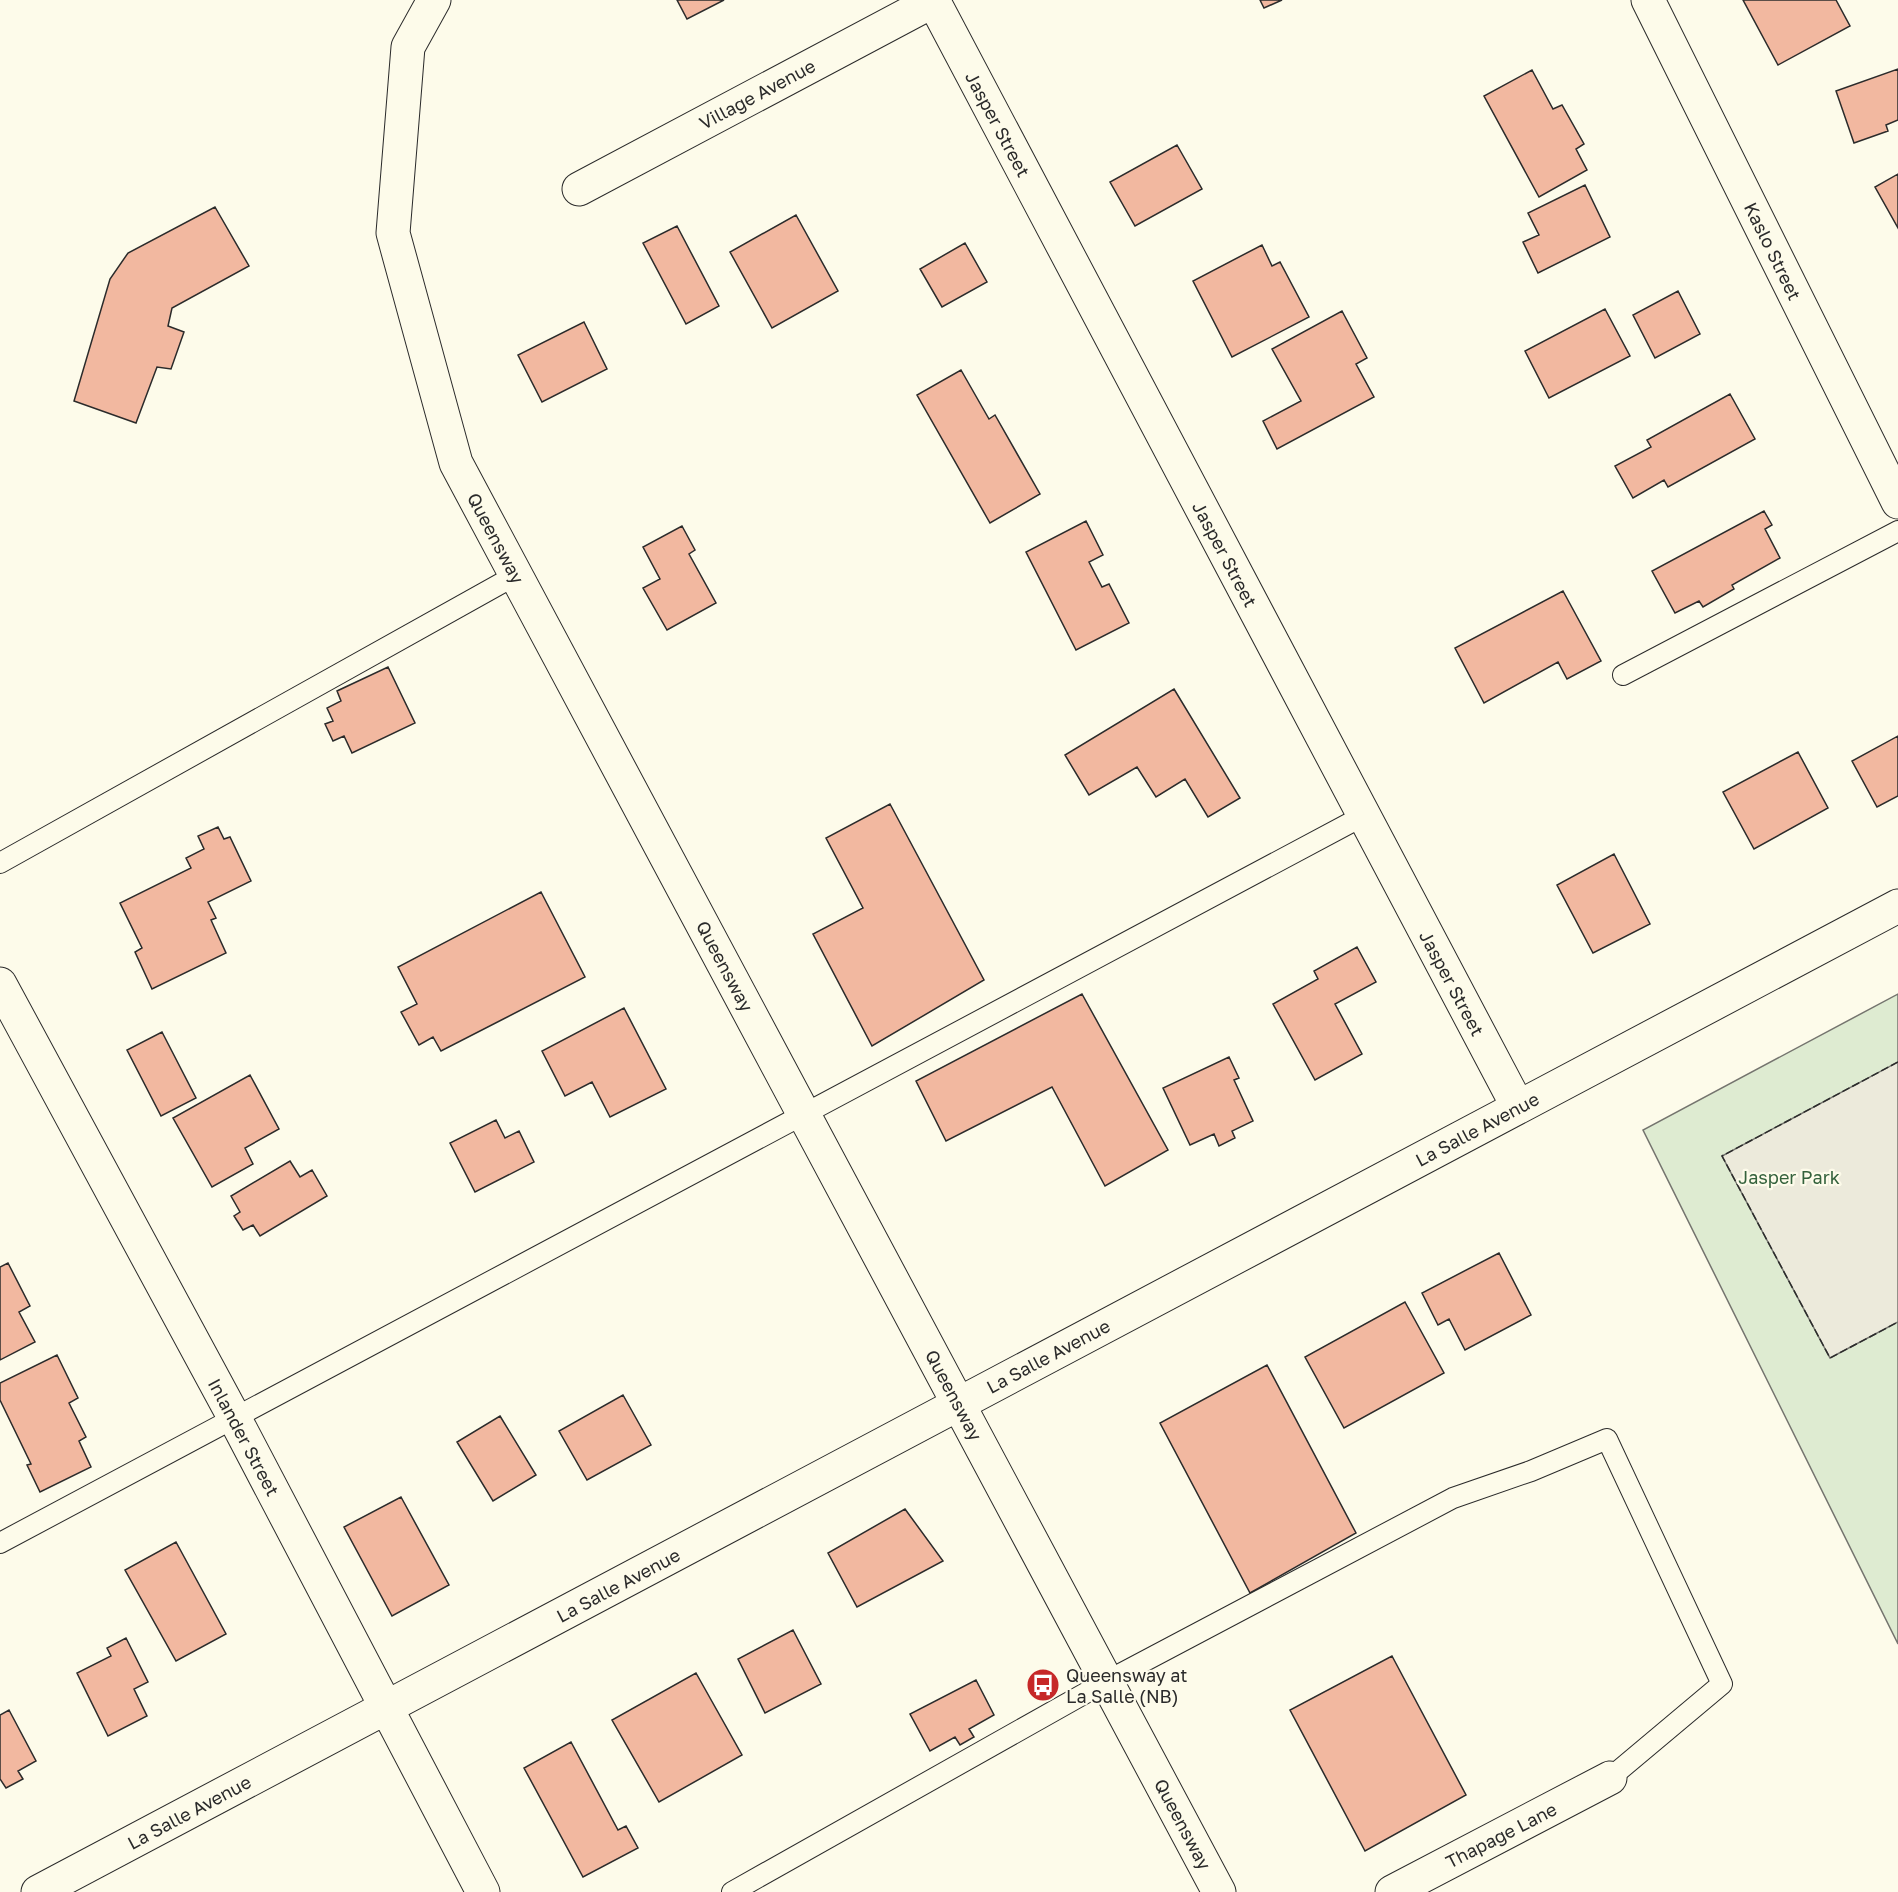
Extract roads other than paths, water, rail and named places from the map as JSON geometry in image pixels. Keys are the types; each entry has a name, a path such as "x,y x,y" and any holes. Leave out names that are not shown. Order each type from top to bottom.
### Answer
{"street":[{"name":"Queensway","path":"434,0 408,47 393,233 456,463 1219,1892"},
{"name":"Village Avenue","path":"579,189 934,0"},
{"name":"Jasper Street","path":"934,0 1518,1107"},
{"name":"Kaslo Street","path":"1648,0 1898,502"},
{"name":"La Salle Avenue","path":"38,1892 1898,906"},
{"name":"Inlander Street","path":"0,984 234,1417 483,1892"},
{"name":"Thapage Lane","path":"1392,1892 1610,1778"}],"lane":[{"path":"1623,675 1898,531"},
{"path":"0,863 516,575"},
{"path":"0,1543 1363,816"},
{"path":"732,1892 1107,1681 1454,1498 1531,1471 1607,1439 1722,1683 1610,1778"}],"place":[{"name":"Queensway at La Salle (NB)","path":"1043,1685"}],"park label":[{"name":"Jasper Park","path":"1789,1177"}]}
